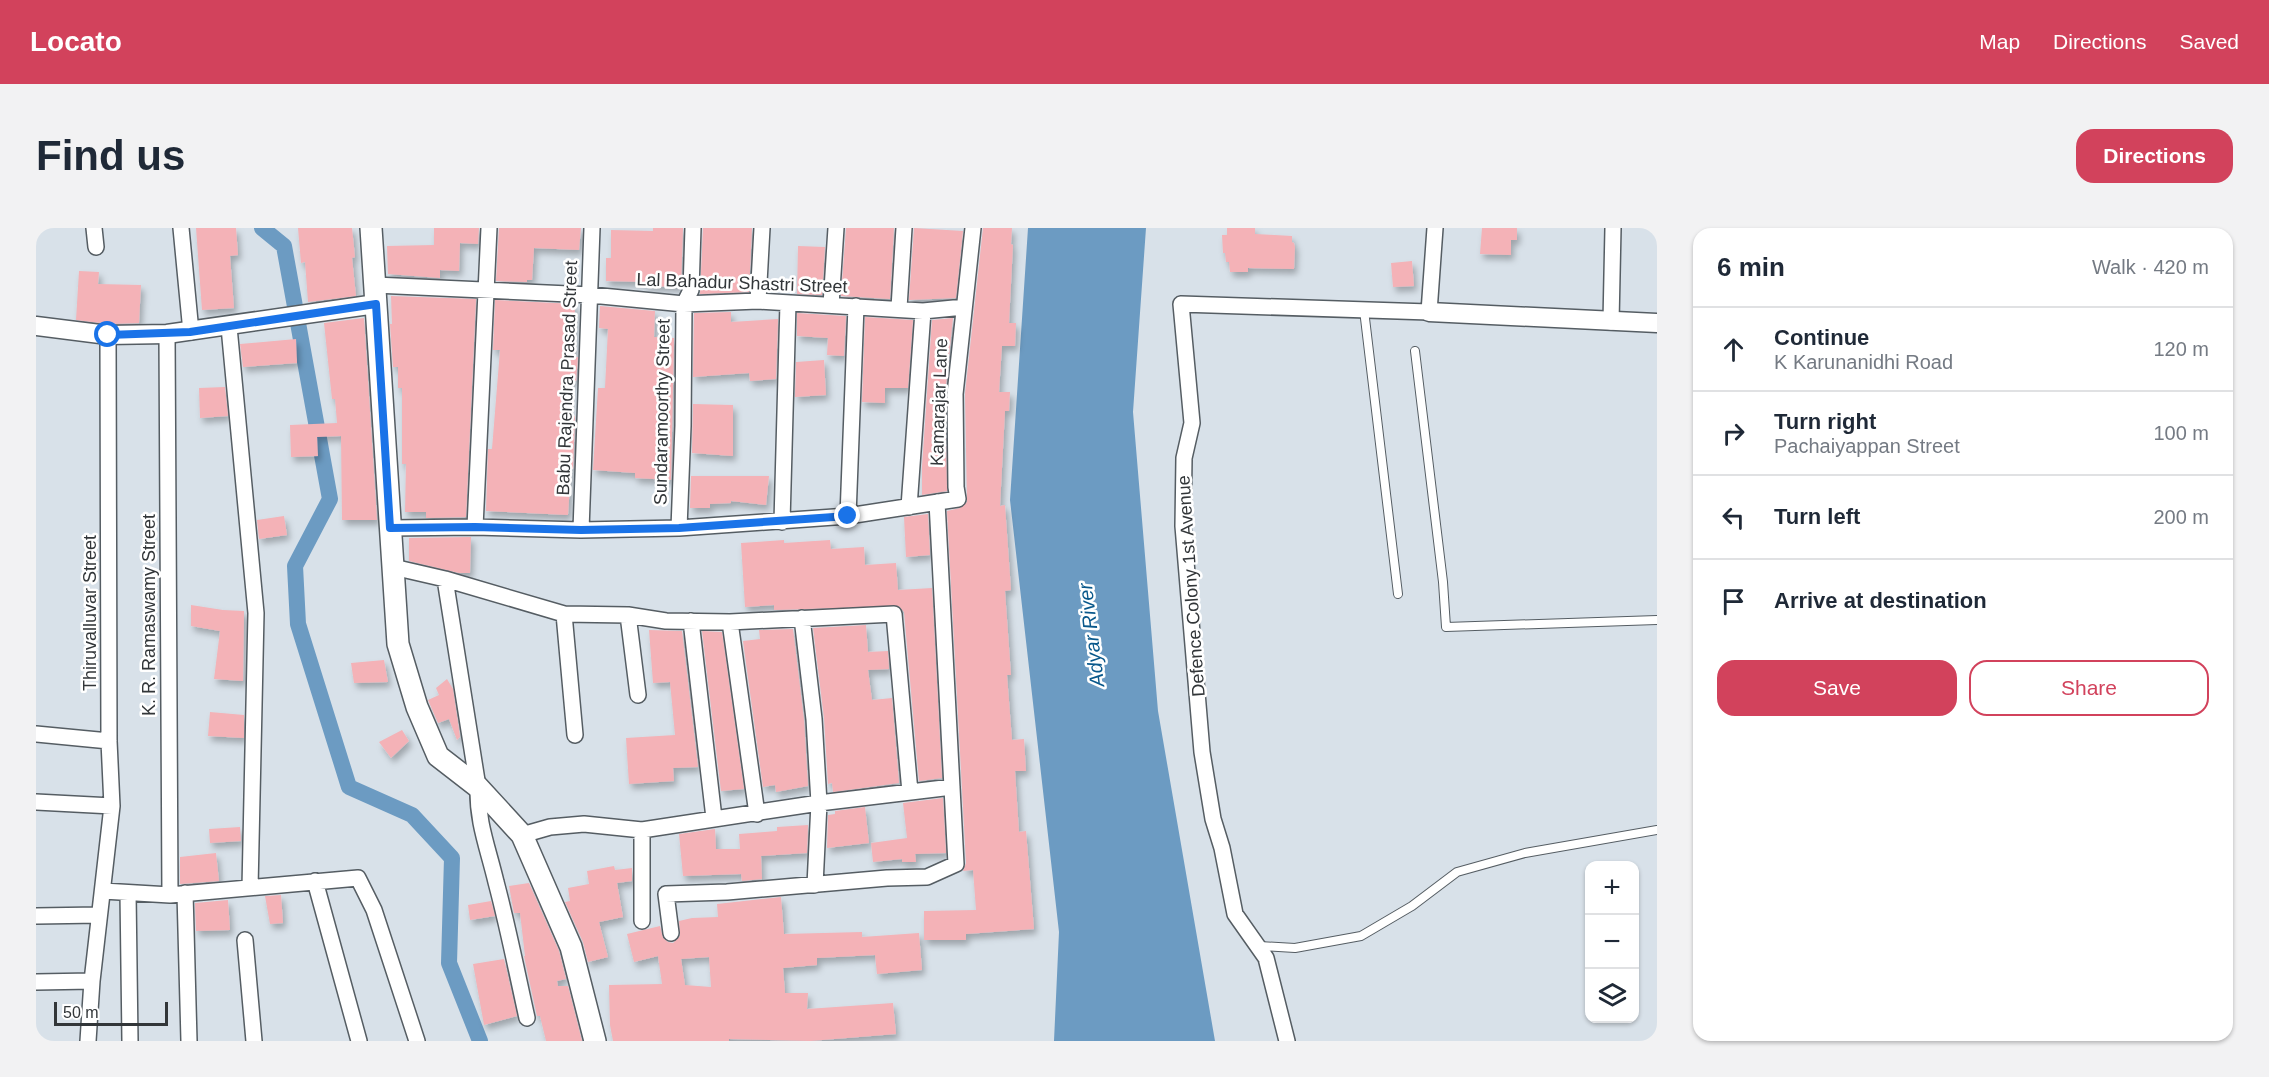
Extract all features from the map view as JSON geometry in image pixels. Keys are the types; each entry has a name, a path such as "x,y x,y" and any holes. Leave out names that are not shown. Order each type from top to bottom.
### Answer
{"main road":[{"path":"371,228 398,644 417,707 438,756 478,787 522,835 571,948 595,1041"}],"street":[{"path":"94,228 96,247"},
{"path":"181,228 190,332"},
{"path":"475,527 489,228"},
{"name":"Babu Rajendra Prasad Street","path":"581,530 592,228"},
{"name":"Sundaramoorthy Street","path":"679,528 684,304 691,290 693,228"},
{"path":"758,301 762,228"},
{"path":"831,304 836,228"},
{"path":"899,308 904,228"},
{"name":"Kamarajar Lane","path":"937,502 958,499 956,394 973,228"},
{"path":"1429,312 1435,228"},
{"path":"1611,322 1613,228"},
{"name":"Lal Bahadur Shastri Street","path":"375,294 486,291 591,295 684,304 758,301 923,311 964,307"},
{"path":"36,326 108,335 190,332 229,327 375,294"},
{"path":"782,522 788,303"},
{"name":"Defence Colony 1st Avenue","path":"1287,1041 1266,958 1235,914 1222,848 1212,819 1202,752 1183,526 1184,458 1192,423 1181,304 1429,312 1657,323"},
{"path":"848,516 855,306"},
{"path":"909,507 923,311"},
{"path":"229,327 256,613 250,888"},
{"name":"K. R. Ramaswamy Street","path":"167,334 177,894 189,1041"},
{"name":"Thiruvalluvar Street","path":"88,1041 92,981 112,806 108,335"},
{"path":"390,528 475,527 581,530 679,528 848,516 937,502 956,864 927,877 666,894 670,933"},
{"path":"393,567 445,579 564,614 628,615 666,621 730,622 894,614 910,792"},
{"path":"445,579 478,787 477,805 480,829 496,882 527,1018"},
{"path":"564,614 574,735"},
{"path":"628,615 638,695"},
{"path":"802,618 814,719 819,803 815,885"},
{"path":"691,621 714,818"},
{"path":"730,622 757,814"},
{"path":"36,734 110,741"},
{"path":"522,835 550,827 584,824 642,830 819,803 952,787"},
{"path":"36,802 112,806"},
{"path":"642,830 642,921"},
{"path":"103,891 177,894 358,878 374,910 417,1041"},
{"path":"315,881 359,1041"},
{"path":"128,893 130,1041"},
{"path":"36,916 99,915"},
{"path":"245,940 254,1041"},
{"path":"36,982 92,981"}],"lane":[{"path":"1364,310 1398,594"},
{"path":"1415,351 1443,582 1446,627 1657,620"},
{"path":"1255,945 1295,948 1361,936 1412,906 1457,872 1525,853 1657,830"}],"water":[{"name":"Adyar River","path":"1028,228 1146,228 1133,412 1158,711 1215,1041 1054,1041 1059,932 1010,500"}],"building":[{"path":"196,228 236,228 238,255 230,256 234,308 202,310"},
{"path":"298,228 352,228 356,296 308,302 305,262 301,263"},
{"path":"434,228 479,228 478,244 460,243 459,271 440,270 440,278 388,274 387,246 434,245"},
{"path":"499,228 581,228 579,250 534,248 532,280 527,280 527,282 496,281"},
{"path":"653,228 683,228 681,287 645,286 645,282 606,281 606,258 611,258 611,230 653,231"},
{"path":"703,228 752,228 749,292 700,294"},
{"path":"846,228 894,228 890,299 841,296"},
{"path":"914,228 963,231 956,298 909,300"},
{"path":"983,228 1012,228 1009,323 1016,323 1015,346 1002,346 999,392 1010,392 1009,411 1005,411 1000,506 1005,505 1011,590 1005,591 1011,675 1007,675 1012,740 1024,739 1026,771 1015,771 1019,832 1026,831 1034,929 966,934 966,940 924,940 924,911 976,910 973,870 963,871 966,863 947,511 960,508 967,502 965,394"},
{"path":"1227,228 1255,228 1255,234 1292,236 1295,247 1294,269 1248,268 1248,272 1230,272 1229,262 1226,262 1225,253 1223,253 1222,235 1227,235"},
{"path":"1482,228 1517,228 1517,240 1511,240 1511,255 1480,254"},
{"path":"798,246 825,247 822,295 797,294"},
{"path":"1412,261 1414,286 1393,287 1391,263"},
{"path":"79,271 99,272 98,284 141,285 139,323 109,324 76,320"},
{"path":"391,296 476,299 466,517 426,518 426,512 405,512 406,464 402,464 402,388 398,388 398,367 393,367"},
{"path":"495,300 575,304 574,357 578,357 576,381 571,381 569,415 575,416 568,515 486,511 488,449 492,449 500,350 493,350"},
{"path":"600,306 655,311 654,337 674,338 671,480 635,478 635,473 593,470 598,388 605,388 608,329 599,328"},
{"path":"731,312 731,322 778,319 776,379 750,381 749,373 693,377 694,313"},
{"path":"797,313 846,316 844,356 827,355 828,338 797,336"},
{"path":"865,317 913,320 908,388 885,388 885,403 862,402"},
{"path":"364,318 377,520 342,520 341,436 317,437 318,456 291,457 290,425 337,423 335,399 332,399 324,323"},
{"path":"953,318 945,394 947,491 922,495 932,320"},
{"path":"296,339 297,363 243,367 240,344"},
{"path":"824,360 826,395 795,397 796,362"},
{"path":"225,387 228,416 200,418 199,388"},
{"path":"693,404 733,405 733,456 692,453"},
{"path":"691,476 769,476 766,505 731,501 731,503 710,504 710,508 690,508"},
{"path":"928,514 930,555 906,557 904,517"},
{"path":"284,516 287,535 259,539 257,520"},
{"path":"471,537 470,573 459,573 409,561 409,538"},
{"path":"784,540 784,543 830,540 831,549 864,547 865,565 896,563 898,590 932,588 942,778 919,781 904,612 899,606 774,610 774,605 745,607 741,543"},
{"path":"191,605 244,611 243,681 214,679 220,631 191,626"},
{"path":"866,625 868,652 888,651 889,669 868,670 872,700 892,698 899,783 833,792 832,783 828,784 824,718 813,628"},
{"path":"793,629 804,720 808,786 776,792 775,785 763,787 743,641 760,639 759,630"},
{"path":"649,630 682,631 698,767 673,768 674,781 629,784 626,738 675,735 670,682 653,683"},
{"path":"702,631 722,632 744,789 721,791"},
{"path":"384,660 388,682 354,683 351,663"},
{"path":"447,679 453,689 460,737 457,740 449,719 438,723 428,700 439,695 436,688"},
{"path":"210,712 244,715 244,738 208,736"},
{"path":"402,730 409,741 391,758 379,742"},
{"path":"943,798 946,853 915,854 916,862 902,862 902,859 873,862 871,843 907,838 903,803"},
{"path":"865,807 869,843 827,848 828,815 835,814 835,811"},
{"path":"808,825 807,853 761,856 762,879 742,881 741,874 683,876 679,834 715,829 716,849 740,849 739,834 777,831 777,827"},
{"path":"240,827 241,841 210,843 209,829"},
{"path":"216,853 219,881 180,884 180,857"},
{"path":"614,866 615,870 632,868 632,881 617,883 623,917 599,922 608,957 588,962 583,942 565,902 570,901 568,888 589,884 587,871"},
{"path":"529,883 559,951 566,979 557,981 558,986 568,986 582,1041 546,1041 540,1016 537,1016 524,956 520,913 514,913 509,886"},
{"path":"281,895 283,923 270,924 265,896"},
{"path":"781,897 784,934 862,932 862,937 919,933 922,970 877,974 875,955 817,958 817,965 783,968 785,993 808,993 807,1009 893,1003 896,1034 810,1041 729,1039 729,1041 613,1041 610,1025 609,985 662,984 658,956 634,962 627,934 660,926 663,938 673,943 680,936 679,921 718,917 717,904","holes":["709,957 711,987 685,985 681,959"]},
{"path":"228,900 230,930 196,931 195,903"},
{"path":"491,901 495,916 470,920 468,905"},
{"path":"504,959 517,1016 484,1025 473,964"}],"waterway":[{"path":"262,228 284,246 330,499 295,566 298,624 349,787 412,815 452,858 449,963 480,1041"}],"route":[{"path":"108,335 190,332 376,304 390,528 475,527 581,530 679,528 848,516"}]}
